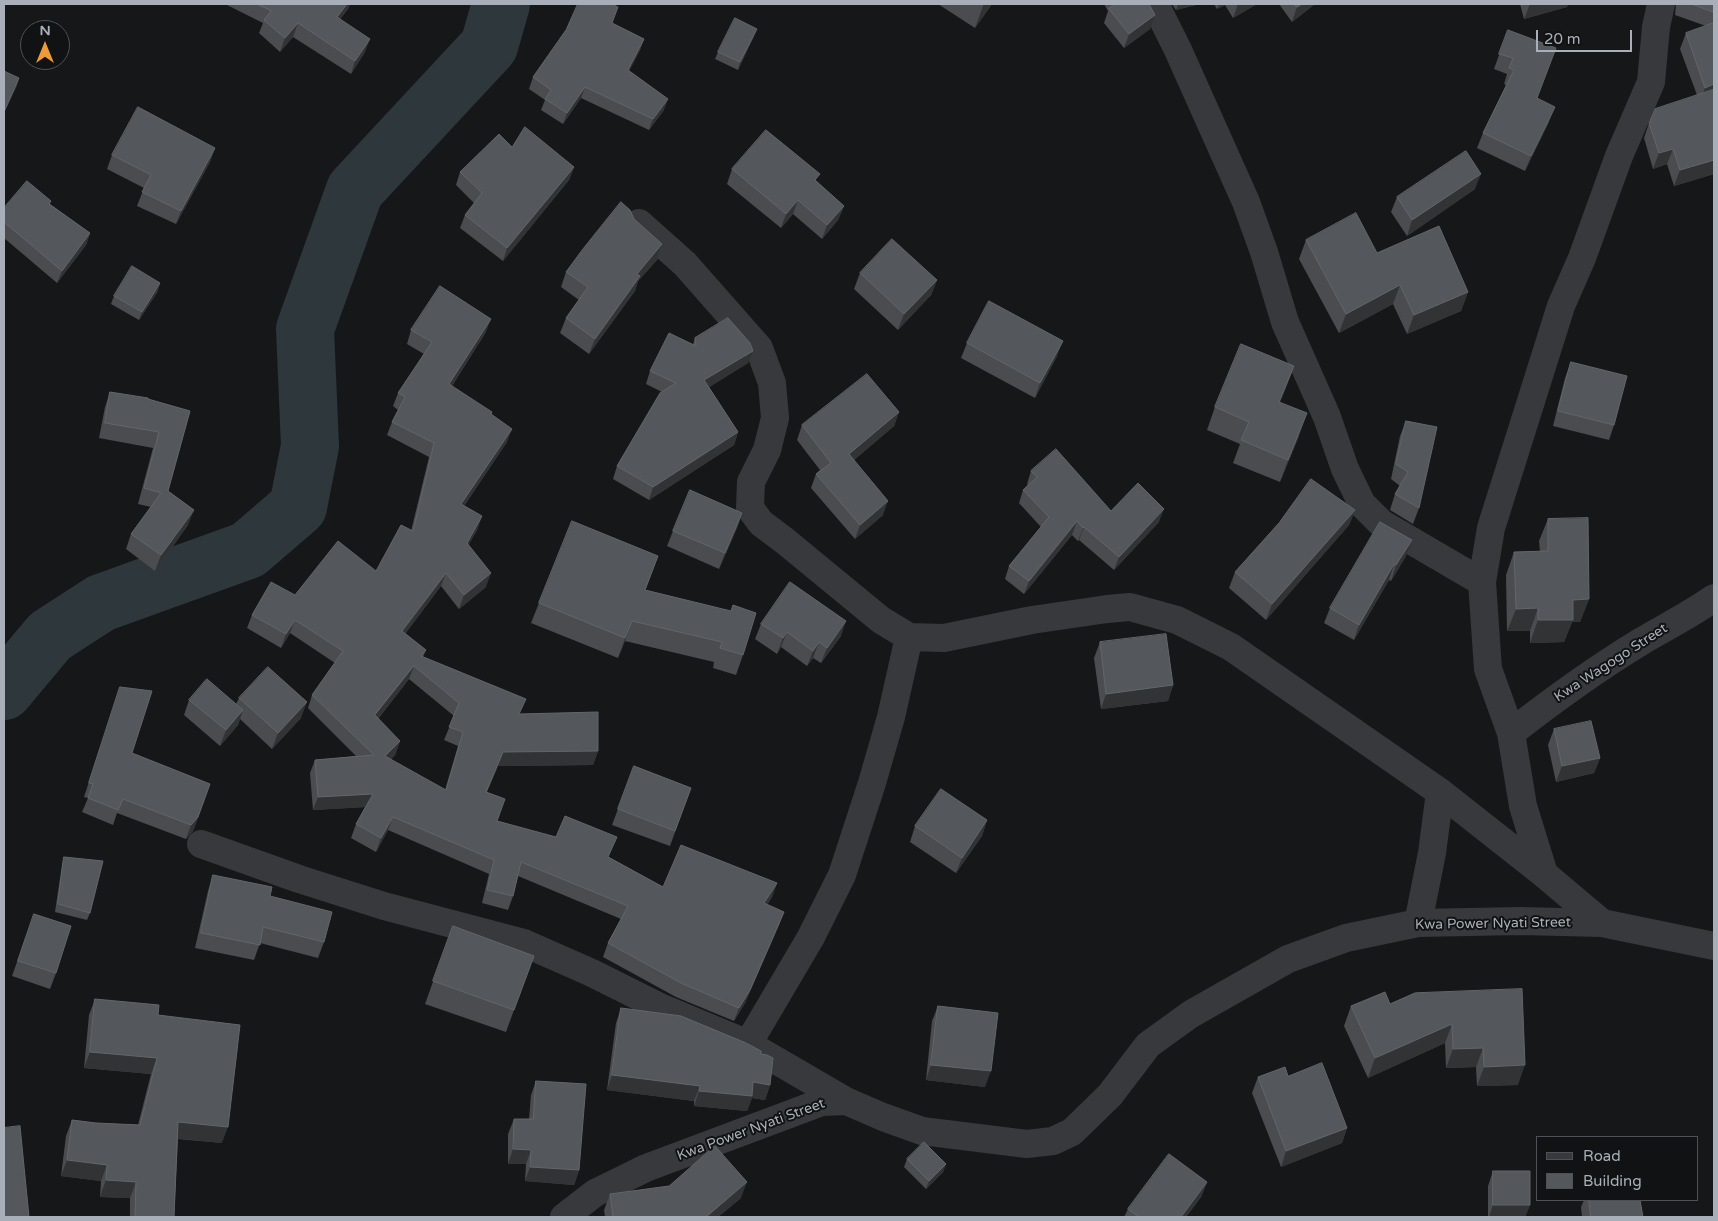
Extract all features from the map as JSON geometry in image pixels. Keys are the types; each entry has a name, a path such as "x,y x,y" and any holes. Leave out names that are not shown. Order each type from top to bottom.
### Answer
{"street":[{"path":"1155,4 1178,50 1246,202 1264,252 1285,322 1327,417 1345,469 1362,504 1380,523 1482,582"},
{"path":"1544,874 1523,806 1511,733 1488,669 1482,582 1491,528 1561,306 1582,258 1619,156 1651,82 1656,27 1661,4"},
{"path":"640,223 685,264 760,348 772,383 775,418 767,450 752,482 750,508 760,523 785,541 881,620 909,637 944,638 1032,620 1107,609 1130,608 1177,620 1231,648 1440,792 1544,874 1602,923"},
{"name":"Kwa Wagogo Street","path":"1511,733 1567,690 1642,641 1698,610 1714,598"},
{"path":"748,1044 811,936 842,875 891,717 909,637"},
{"path":"1418,923 1432,853 1440,792"},
{"path":"201,844 299,879 384,906 524,943 592,973 662,1008 748,1044 846,1101"},
{"name":"Kwa Power Nyati Street","path":"564,1217 595,1193 646,1168 822,1102 846,1101 922,1131 1027,1144 1053,1141 1072,1132 1110,1095 1148,1045 1191,1014 1288,959 1346,938 1418,923 1520,920 1602,923 1714,946"}],"building":[{"path":"257,4 347,4 337,17 370,39 355,61 298,23 285,38 264,20 271,11"},
{"path":"578,4 612,4 618,7 612,23 644,39 628,70 668,99 653,119 585,87 567,113 545,99 551,90 533,77 566,30"},
{"path":"1116,4 1149,4 1155,15 1129,34 1109,9"},
{"path":"1692,4 1714,4 1714,12"},
{"path":"735,18 757,29 740,62 718,52"},
{"path":"1714,23 1714,84 1705,88 1686,33"},
{"path":"1508,30 1556,48 1537,98 1555,107 1531,156 1483,133 1514,70 1509,68 1513,58 1499,54"},
{"path":"4,71 19,78 4,112"},
{"path":"1713,90 1714,160 1680,170 1673,149 1659,153 1649,123 1655,109"},
{"path":"138,107 215,148 181,211 142,192 151,175 112,155"},
{"path":"525,127 574,167 507,248 465,215 482,193 460,172 499,134 512,147"},
{"path":"766,130 820,174 815,180 844,206 827,225 798,200 786,214 732,169"},
{"path":"1466,151 1481,174 1412,220 1397,197"},
{"path":"27,181 51,201 49,204 90,233 62,271 4,222 4,208"},
{"path":"621,202 630,210 634,219 662,244 637,274 640,276 595,339 566,318 588,287 566,272"},
{"path":"1356,213 1377,253 1439,226 1468,292 1414,315 1400,285 1346,314 1306,240"},
{"path":"892,239 937,280 904,314 860,273"},
{"path":"132,266 160,283 142,312 114,296"},
{"path":"440,286 491,319 449,384 492,412 491,414 512,429 461,504 482,516 467,543 491,573 464,595 446,573 402,631 426,650 421,656 526,699 519,714 598,712 598,751 503,752 486,792 505,799 497,821 556,837 565,816 617,837 608,857 663,887 681,845 777,883 764,903 784,912 750,990 739,1008 681,983 608,943 628,906 521,862 513,896 487,890 494,860 393,817 381,838 356,824 373,794 318,797 315,760 374,755 312,695 343,651 295,620 286,634 252,615 271,582 295,595 338,541 376,571 401,525 413,531 434,443 392,422 405,397 398,393 432,342 411,330","holes":["414,666 459,703 449,727 463,732 446,790 385,756 400,741 375,715"]},
{"path":"989,301 1063,341 1040,383 967,343"},
{"path":"728,318 750,343 753,351 704,380 738,432 653,487 617,466 660,393 676,383 650,371 669,333 696,346 695,338"},
{"path":"1241,344 1294,366 1279,402 1307,413 1288,460 1241,440 1249,422 1215,407"},
{"path":"1571,362 1627,376 1614,425 1558,411"},
{"path":"867,374 899,412 849,454 888,501 860,525 816,474 831,463 802,425"},
{"path":"110,392 148,398 190,411 168,491 194,510 161,555 131,534 161,493 144,488 159,432 105,423"},
{"path":"1406,421 1437,427 1419,508 1395,494 1408,472 1396,464"},
{"path":"1056,449 1111,511 1138,483 1164,509 1119,557 1077,521 1029,581 1009,566 1049,517 1023,490 1037,477 1031,471"},
{"path":"1311,479 1355,510 1272,604 1235,572 1279,523"},
{"path":"690,490 742,513 725,553 673,531"},
{"path":"1588,518 1589,599 1573,600 1573,620 1538,620 1538,608 1516,609 1514,552 1548,551 1548,519"},
{"path":"572,521 658,556 645,590 731,611 733,605 756,613 743,655 720,648 722,642 632,621 625,638 539,603"},
{"path":"1380,522 1412,540 1396,565 1394,564 1359,625 1330,608"},
{"path":"790,582 846,621 827,648 819,642 813,651 787,632 783,638 761,624"},
{"path":"1166,634 1173,685 1106,694 1100,642"},
{"path":"268,667 307,702 278,733 239,698"},
{"path":"207,679 243,710 226,730 189,700"},
{"path":"120,687 152,691 132,753 210,784 198,817 191,825 123,799 118,810 88,798 93,784 89,783"},
{"path":"1591,721 1600,758 1562,766 1554,729"},
{"path":"634,766 691,788 675,831 618,809"},
{"path":"941,789 987,820 962,858 915,826"},
{"path":"64,857 103,861 90,913 58,904"},
{"path":"213,875 272,887 270,896 332,912 324,942 263,927 260,945 201,933"},
{"path":"34,914 71,926 56,973 18,961"},
{"path":"453,926 534,956 514,1010 433,981"},
{"path":"1522,989 1525,1065 1484,1067 1483,1048 1453,1049 1452,1024 1375,1058 1351,1006 1385,992 1390,1004 1415,993"},
{"path":"95,999 159,1005 158,1015 240,1025 228,1127 178,1122 174,1217 135,1217 136,1182 106,1180 107,1165 67,1160 72,1120 140,1125 157,1058 90,1052"},
{"path":"938,1006 998,1013 991,1071 931,1065"},
{"path":"621,1008 681,1016 746,1043 761,1051 761,1054 773,1058 770,1085 753,1082 752,1096 699,1091 700,1086 612,1075"},
{"path":"1322,1063 1347,1128 1286,1151 1258,1077 1285,1067 1288,1076"},
{"path":"536,1081 586,1084 579,1170 530,1167 531,1150 513,1149 514,1119 533,1119"},
{"path":"20,1126 29,1217 4,1217 4,1128"},
{"path":"924,1142 946,1164 929,1181 907,1159"},
{"path":"715,1146 747,1182 706,1217 613,1217 610,1194 669,1186"},
{"path":"1169,1154 1207,1182 1181,1217 1139,1217 1128,1209"},
{"path":"1493,1171 1530,1171 1530,1205 1493,1205"},
{"path":"1589,1201 1640,1201 1643,1217 1591,1217"}],"waterway":[{"path":"4,691 50,636 101,603 248,550 298,507 310,446 305,329 355,190 489,46 501,4"}]}
